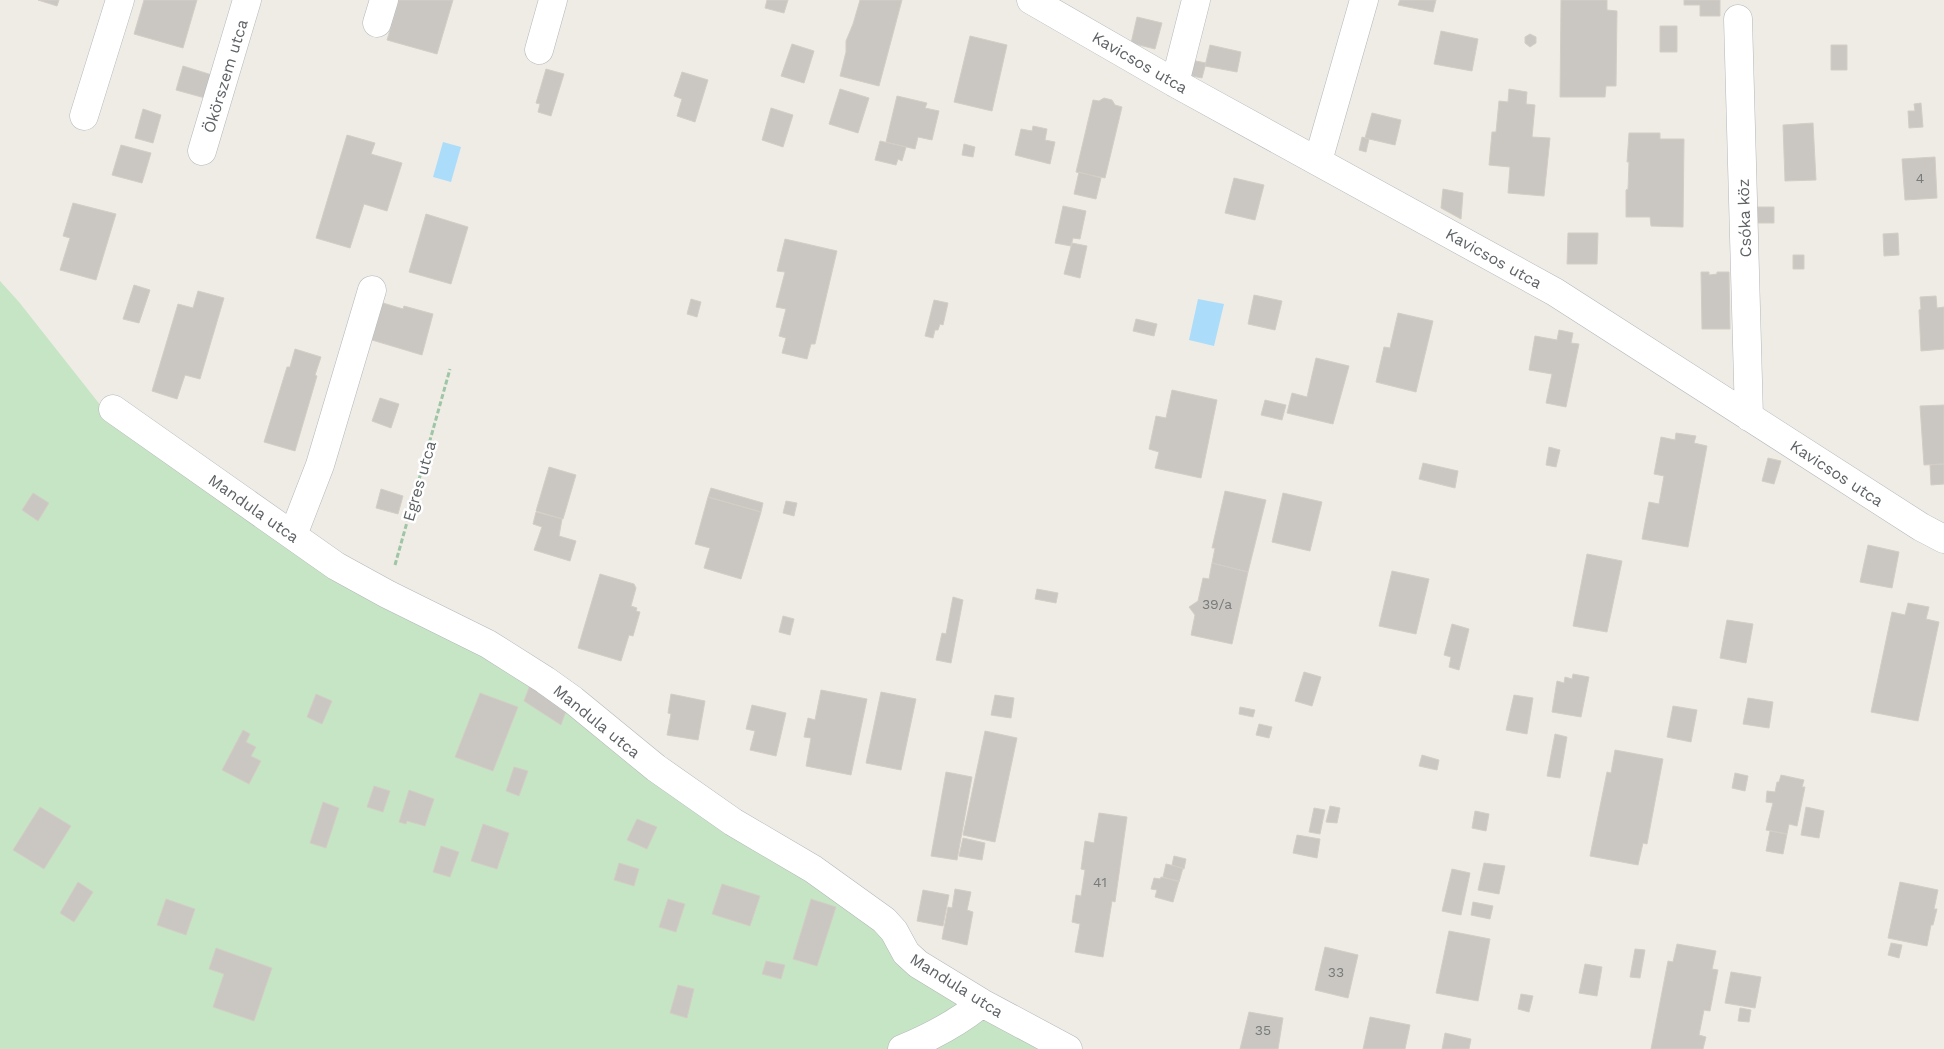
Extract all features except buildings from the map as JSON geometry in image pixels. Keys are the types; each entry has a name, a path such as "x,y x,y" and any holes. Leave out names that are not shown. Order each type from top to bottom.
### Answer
{"street":[{"path":"84,116 120,0"},
{"name":"Ökörszem utca","path":"202,151 247,0"},
{"path":"539,50 553,0"},
{"name":"Kavicsos utca","path":"1031,0 1175,83 1555,292 1922,527 1944,539"},
{"path":"1175,83 1196,0"},
{"path":"1318,161 1364,0"},
{"name":"Csóka köz","path":"1738,19 1749,417"},
{"path":"293,535 320,465 372,290"},
{"name":"Mandula utca","path":"112,409 336,566 387,594 488,644 544,680 573,700 656,768 733,822 813,869 884,920 894,931 906,953 918,964 982,1003 1068,1049"},
{"path":"902,1049 925,1040 964,1018 982,1003"}],"path":[{"name":"Egres utca","path":"387,594 450,369"}],"green space":[{"path":"0,281 19,302 105,411 293,535 488,644 894,931 1068,1049 0,1049"}],"water":[{"path":"443,142 461,147 451,182 433,177"},
{"path":"1198,299 1224,304 1214,346 1189,340"}]}
